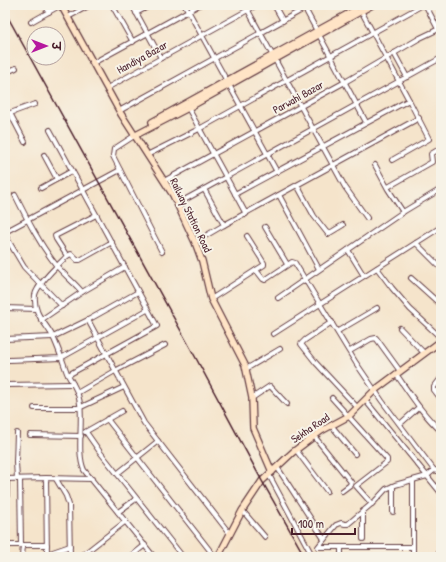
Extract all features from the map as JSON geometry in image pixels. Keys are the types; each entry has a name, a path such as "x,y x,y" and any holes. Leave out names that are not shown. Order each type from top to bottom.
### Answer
{"street":[{"path":"45,5 49,12"},
{"path":"31,22 61,5 107,88"},
{"path":"68,17 90,5"},
{"path":"112,5 132,42"},
{"path":"132,5 161,58"},
{"path":"136,13 151,5"},
{"path":"185,5 277,172"},
{"path":"93,63 199,5"},
{"path":"245,5 345,187 368,218"},
{"name":"Handiya Bazar","path":"107,88 257,5"},
{"path":"274,5 283,21"},
{"path":"119,111 283,21 304,7 311,5"},
{"path":"162,252 113,156 113,152 116,147 133,134 319,33 360,7 372,5"},
{"path":"147,155 199,129 423,6 439,28"},
{"path":"304,7 366,122"},
{"path":"360,7 372,33 419,118 429,140 392,160"},
{"name":"Parwahi Bazar","path":"164,181 345,82 439,28"},
{"path":"394,53 407,76"},
{"path":"177,204 441,58"},
{"path":"5,73 16,68"},
{"name":"Railway Station Road","path":"107,88 133,134 164,181 195,242 202,261 211,299 240,353 246,369 252,398 253,428 273,471"},
{"path":"235,194 409,100"},
{"path":"5,115 35,104"},
{"path":"187,106 246,214"},
{"path":"10,113 25,142"},
{"path":"195,242 419,118"},
{"path":"50,130 112,242 156,328 68,375"},
{"path":"388,187 432,162 431,154 441,148"},
{"path":"44,155 57,179"},
{"path":"375,165 403,212"},
{"path":"5,232 120,170"},
{"path":"41,188 72,171"},
{"path":"297,185 314,216 328,234 343,225"},
{"path":"204,189 224,225"},
{"path":"278,298 403,212 441,189"},
{"path":"15,195 42,246 57,266 82,292"},
{"path":"279,195 319,270"},
{"path":"67,256 55,236 96,214"},
{"path":"265,227 287,264"},
{"path":"273,334 441,227"},
{"path":"5,235 20,260 40,285 62,306"},
{"path":"211,299 264,265 248,236"},
{"path":"112,242 80,260 77,260 71,254 67,256 40,285 36,294 36,309 41,320 54,337 61,358 77,393 80,408 82,463 84,470 154,557"},
{"path":"416,243 441,268"},
{"path":"348,250 364,276"},
{"path":"437,264 441,260"},
{"path":"256,270 265,280 287,264 295,262 375,390 434,470 441,472"},
{"path":"41,320 82,292 125,267"},
{"path":"378,268 392,288 410,309 441,338"},
{"path":"411,278 441,304"},
{"path":"5,339 54,337 138,292"},
{"path":"5,308 36,309"},
{"path":"338,331 377,308"},
{"path":"9,360 61,358 147,310"},
{"path":"88,320 144,423 230,534"},
{"path":"332,322 304,340 301,344 316,363 357,407"},
{"path":"400,328 424,353"},
{"path":"350,351 370,339 376,338 419,407 431,422 441,431"},
{"name":"Sekha Road","path":"216,557 242,510 262,481 296,450 331,425 349,416 375,390 441,341"},
{"path":"77,393 165,345"},
{"path":"246,369 280,349"},
{"path":"441,378 435,385 434,389 441,399"},
{"path":"5,386 73,384"},
{"path":"252,398 270,386 287,404"},
{"path":"34,408 80,408 124,387"},
{"path":"332,398 387,459 387,462 356,486 372,504"},
{"path":"365,400 441,493"},
{"path":"400,424 419,407"},
{"path":"30,435 81,435 122,411"},
{"path":"107,419 216,557"},
{"path":"331,425 355,454"},
{"path":"86,432 136,499 183,557"},
{"path":"18,433 16,462 19,479 22,557"},
{"path":"314,436 351,482 350,485 342,491"},
{"path":"118,473 158,441"},
{"path":"296,450 327,491"},
{"path":"273,471 312,555 336,525 341,523 346,524 372,504 386,489 427,476 434,470"},
{"path":"273,471 324,539"},
{"path":"6,522 6,479 46,478 92,480"},
{"path":"46,478 47,556 70,546"},
{"path":"56,479 66,496 69,505 71,556"},
{"path":"413,481 413,557"},
{"path":"393,486 393,512"},
{"path":"118,512 136,499"},
{"path":"242,510 265,537"},
{"path":"363,511 363,540"},
{"path":"80,557 126,521"},
{"path":"439,557 439,532 441,526"},
{"path":"5,545 48,545"},
{"path":"130,557 145,545"},
{"path":"318,547 413,548"},
{"path":"341,547 341,557"}],"railway":[{"path":"5,12 305,557"}]}
